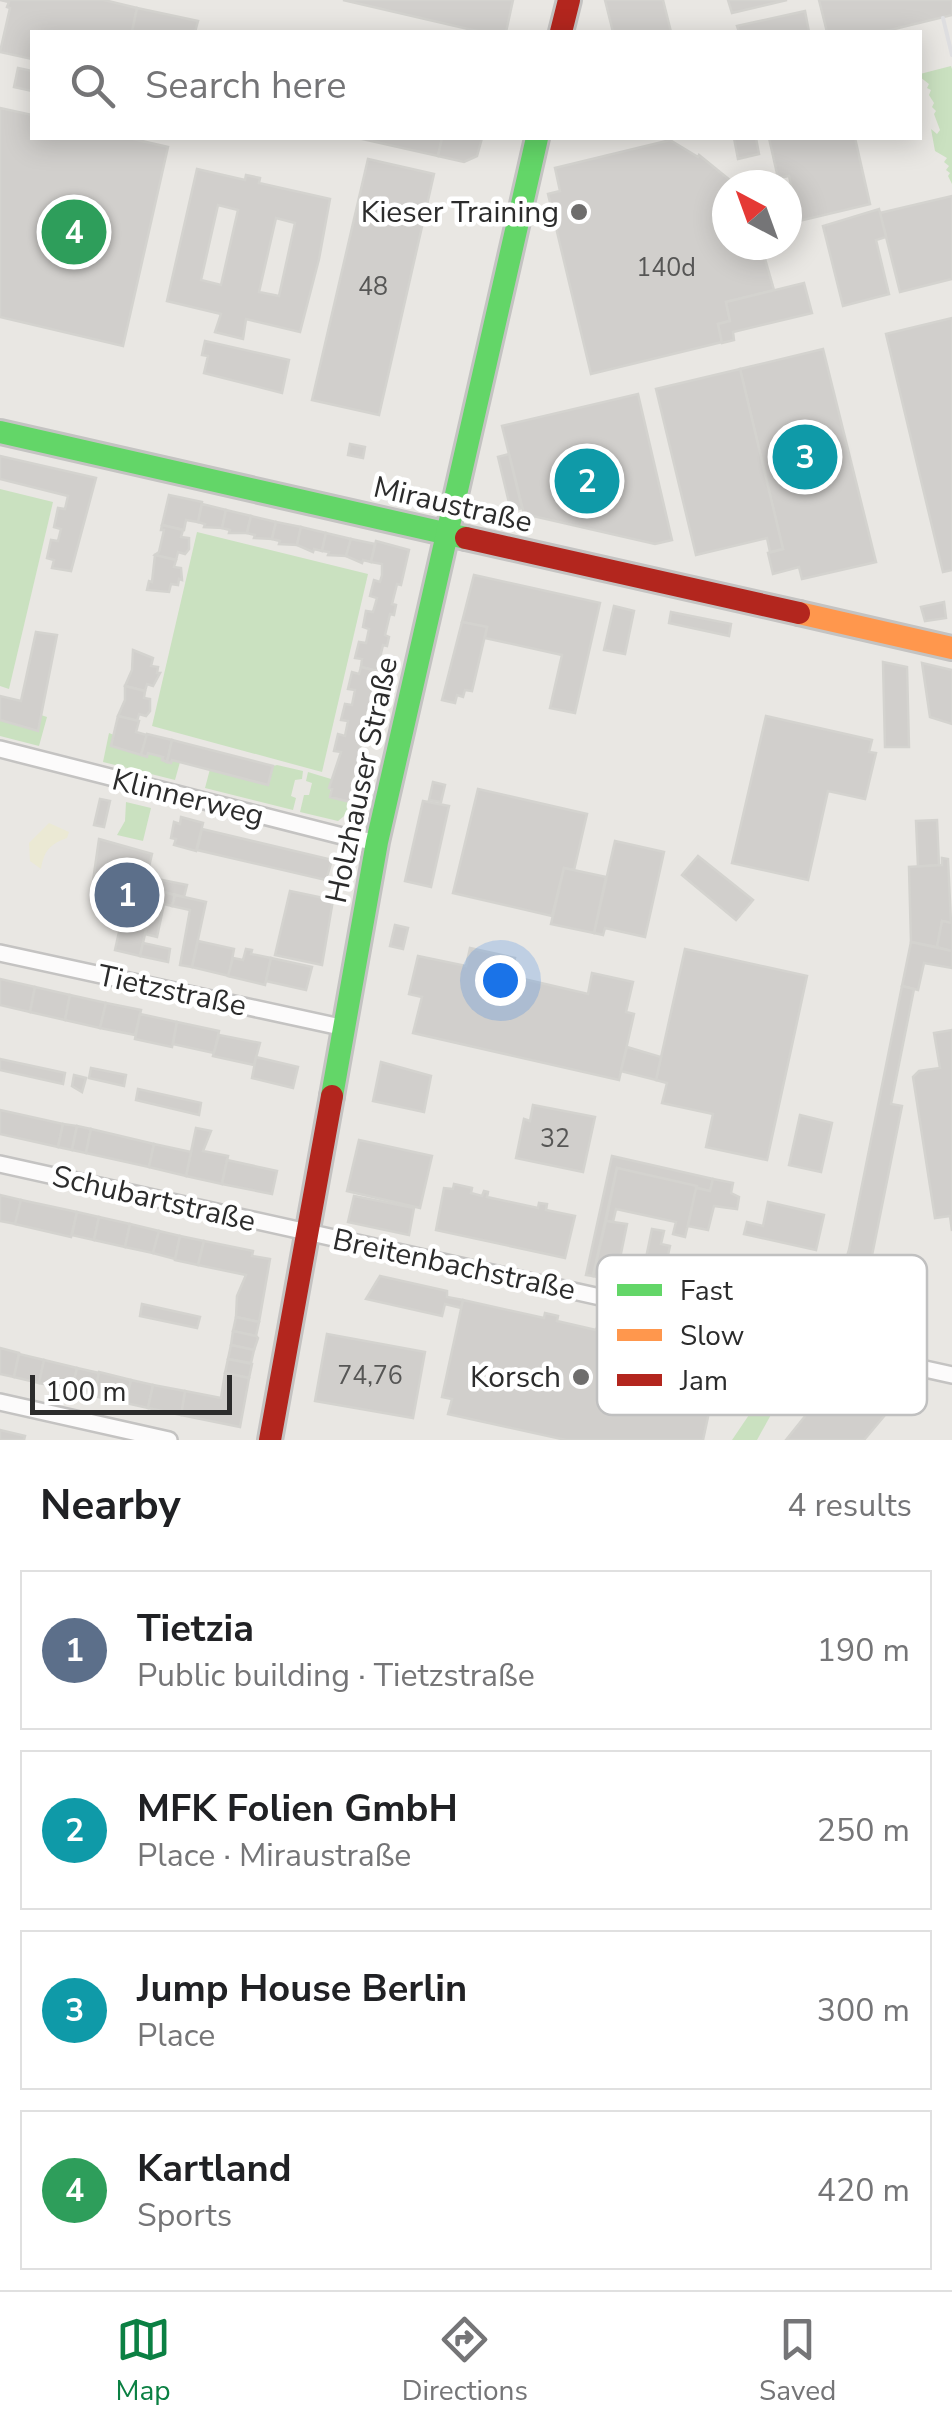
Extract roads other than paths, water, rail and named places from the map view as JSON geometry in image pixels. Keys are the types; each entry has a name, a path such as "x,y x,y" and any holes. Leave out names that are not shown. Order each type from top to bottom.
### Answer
{"main road":[{"path":"562,30 569,0"},
{"name":"Holzhauser Straße","path":"270,1440 377,842 537,140"},
{"name":"Miraustraße","path":"0,432 952,648"}],"street":[{"name":"Klinnerweg","path":"0,749 377,842"},
{"name":"Tietzstraße","path":"0,953 344,1028"},
{"name":"Schubartstraße","path":"0,1164 308,1232"},
{"name":"Breitenbachstraße","path":"308,1232 597,1296"},
{"name":"Breitenbachstraße","path":"927,1369 952,1375"},
{"path":"0,1402 169,1440"}],"railway":[{"path":"943,18 952,55"}],"place":[{"name":"Kieser Training","path":"579,212"},
{"name":"Kartland","path":"74,232"},
{"name":"Jump House Berlin","path":"805,457"},
{"name":"MFK Folien GmbH","path":"587,481"},
{"name":"Tietzia","path":"127,895"},
{"name":"Korsch","path":"581,1377"}]}
